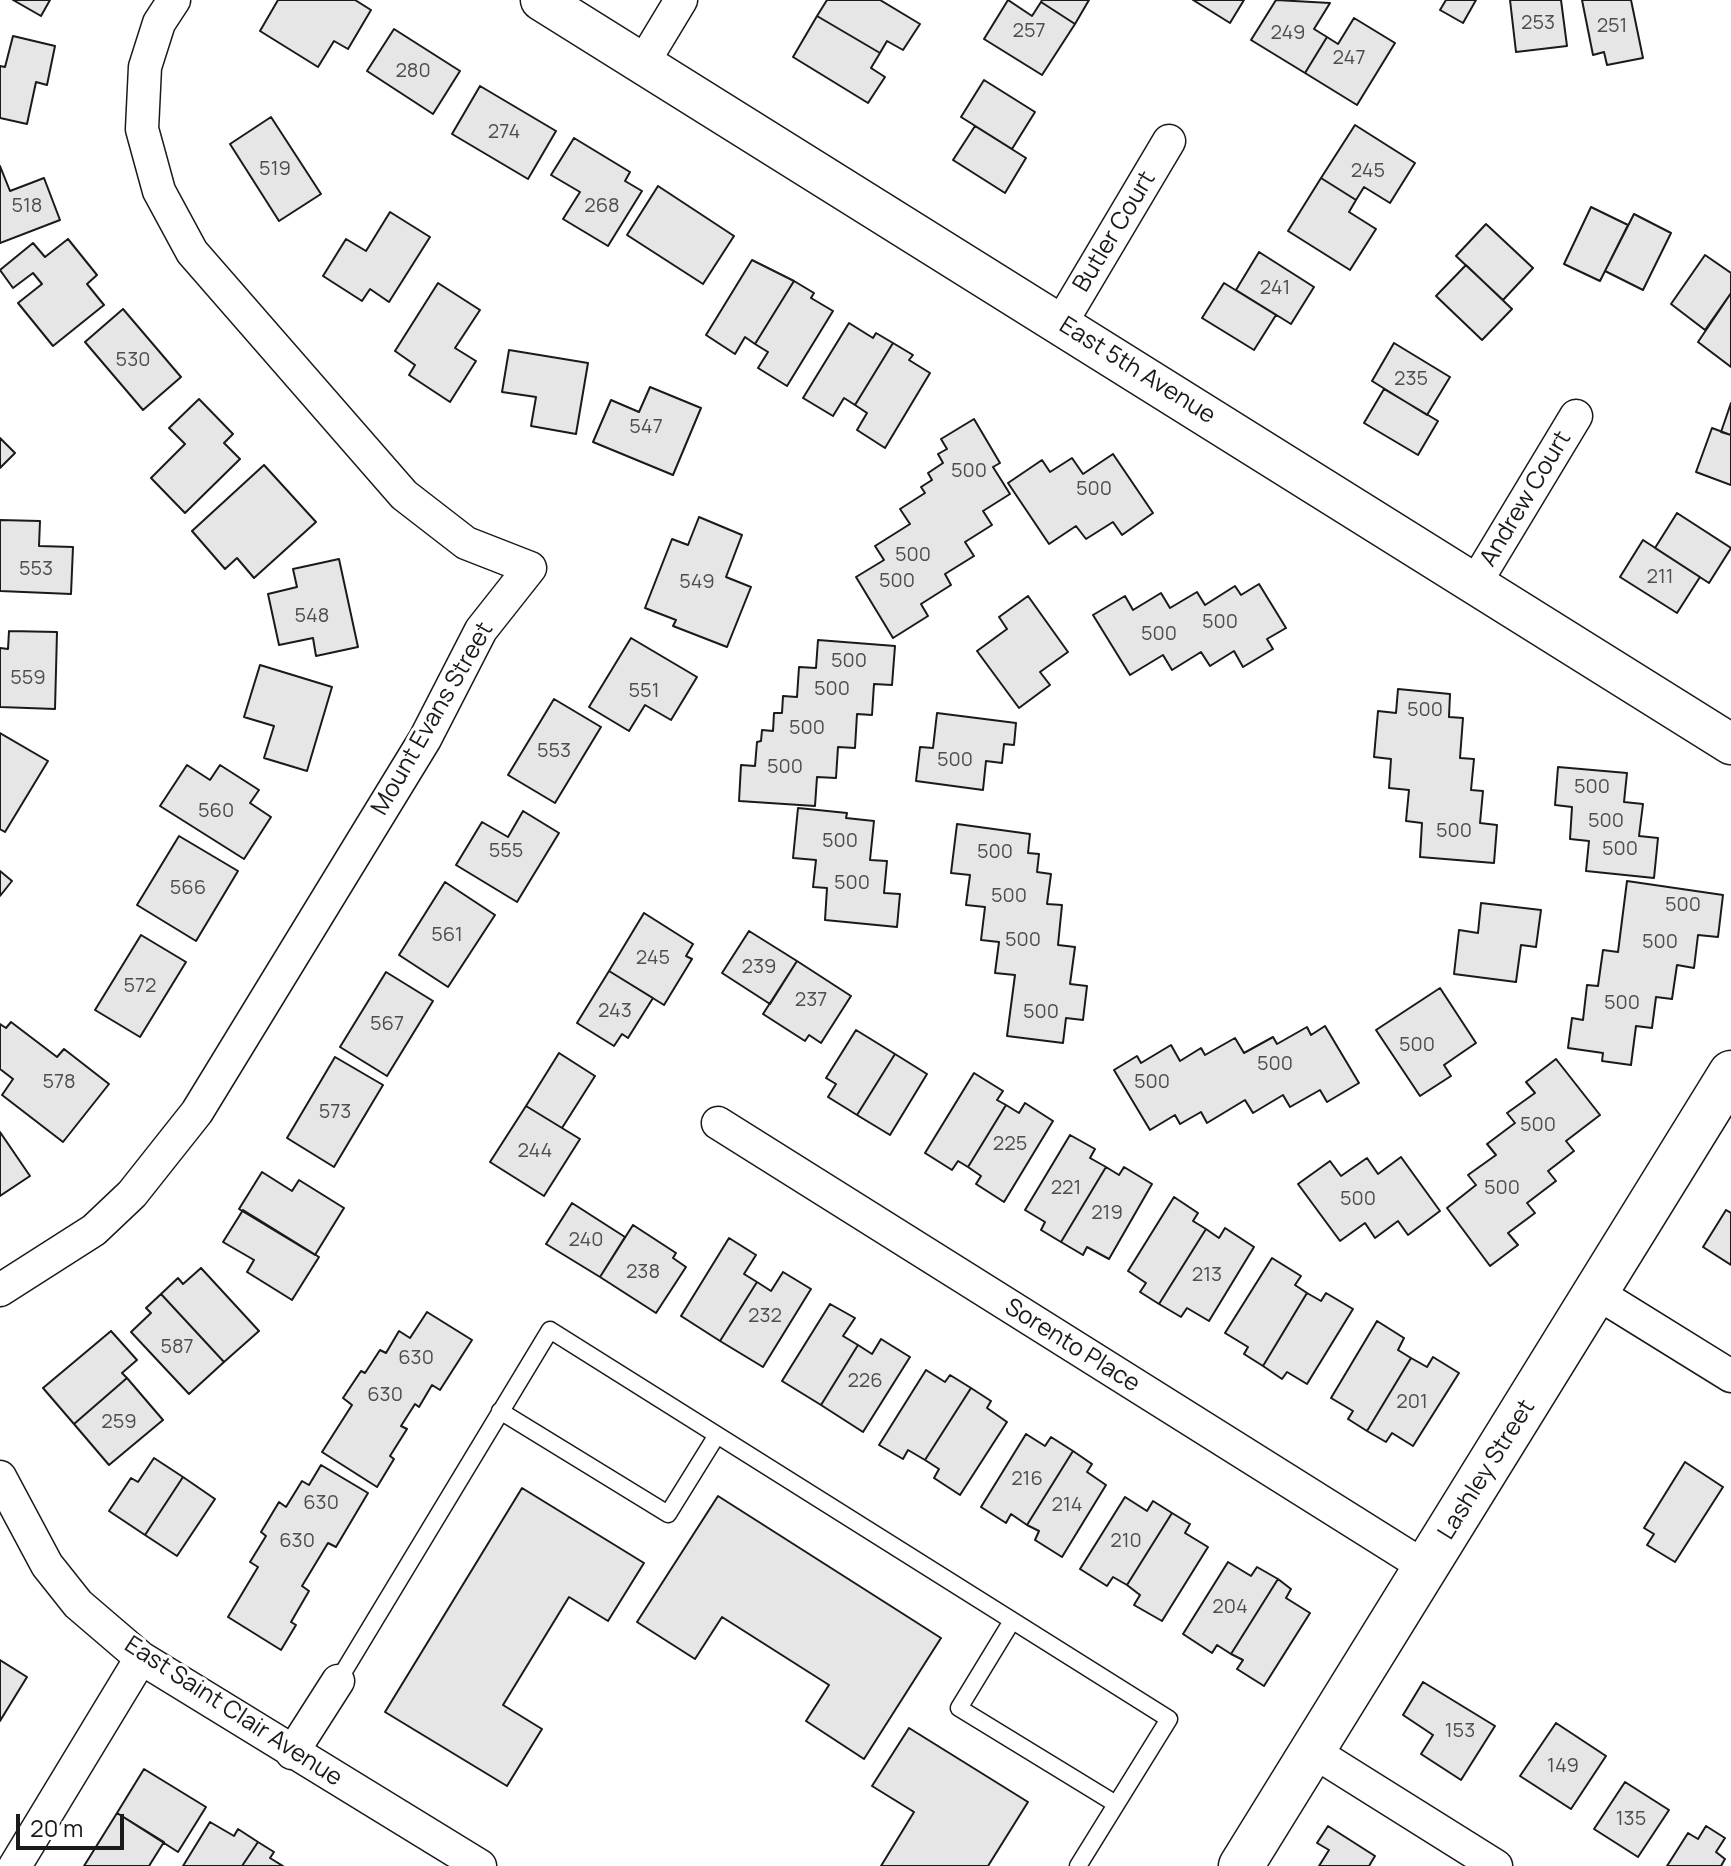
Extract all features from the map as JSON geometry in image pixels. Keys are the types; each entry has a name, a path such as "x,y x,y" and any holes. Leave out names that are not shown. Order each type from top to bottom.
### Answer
{"main road":[{"name":"Lashley Street","path":"1241,1866 1731,1073"}],"street":[{"name":"Mount Evans Street","path":"0,1290 94,1230 132,1194 197,1112 425,739 481,630 530,568 466,543 404,495 192,252 159,191 142,129 145,67 159,23 174,0"},
{"name":"East 5th Avenue","path":"541,0 1731,744"},
{"path":"643,63 681,0"},
{"name":"Butler Court","path":"1061,323 1169,141"},
{"name":"Andrew Court","path":"1476,582 1576,416"},
{"name":"Sorento Place","path":"718,1123 1427,1568"},
{"path":"1597,1293 1731,1376"},
{"name":"East Saint Clair Avenue","path":"0,1477 47,1565 78,1604 141,1658 480,1866"},
{"path":"24,1863 141,1658"},
{"path":"292,1753 338,1681"},
{"path":"1314,1752 1496,1866"}],"lane":[{"path":"338,1681 550,1330 1169,1719 1078,1866"},
{"path":"500,1411 668,1514 717,1435"},
{"path":"1012,1621 959,1708 1116,1804"}],"building":[{"path":"13,0 50,0 41,16"},
{"path":"278,0 355,0 371,10 348,49 334,41 318,67 260,31"},
{"path":"827,0 880,0 920,24 903,50 887,41 880,53 817,16"},
{"path":"1008,0 1032,16 1041,2 1075,24 1042,75 984,39"},
{"path":"1042,0 1089,0 1075,24"},
{"path":"1193,0 1244,0 1230,23"},
{"path":"1276,0 1330,3 1314,29 1327,37 1305,73 1251,40"},
{"path":"1446,0 1476,0 1463,23 1440,10"},
{"path":"1510,0 1561,0 1567,46 1516,52"},
{"path":"1582,0 1631,0 1643,58 1607,65 1604,52 1593,55"},
{"path":"817,16 880,53 871,68 885,77 868,103 793,57"},
{"path":"1354,18 1395,43 1357,105 1305,73 1327,37 1338,44"},
{"path":"394,29 460,71 433,114 367,71"},
{"path":"13,36 55,46 47,85 36,82 27,124 0,118 0,66 5,67"},
{"path":"984,80 1035,112 1012,149 961,117"},
{"path":"480,86 556,131 528,179 452,134"},
{"path":"271,117 321,194 279,221 230,144"},
{"path":"1355,125 1415,163 1390,203 1364,187 1356,200 1321,178"},
{"path":"975,126 1026,158 1005,193 953,160"},
{"path":"574,138 630,172 625,181 642,191 608,246 563,219 580,192 551,175"},
{"path":"0,166 10,191 44,178 60,220 0,243"},
{"path":"1321,178 1356,200 1349,212 1376,229 1350,270 1288,231"},
{"path":"658,186 734,236 703,284 627,235"},
{"path":"1591,207 1628,225 1600,281 1564,264"},
{"path":"390,212 430,237 389,302 370,289 362,301 323,276 346,239 366,251"},
{"path":"1634,214 1671,233 1643,290 1605,271"},
{"path":"1486,224 1533,268 1503,300 1456,256"},
{"path":"68,239 97,275 87,284 104,305 53,346 18,303 42,284 33,273 13,288 0,270 33,243 45,257"},
{"path":"1259,252 1314,287 1291,324 1236,290"},
{"path":"1705,255 1731,273 1731,293 1705,330 1671,304"},
{"path":"752,260 794,281 755,344 745,337 735,354 706,335"},
{"path":"1466,265 1512,309 1482,340 1436,296"},
{"path":"794,281 814,293 811,298 833,311 787,386 758,368 768,352 755,344"},
{"path":"438,283 480,310 455,348 476,361 450,402 409,375 415,365 395,351"},
{"path":"1224,283 1276,315 1254,350 1202,318"},
{"path":"1731,293 1731,367 1698,342"},
{"path":"123,309 181,377 143,410 85,342"},
{"path":"849,323 873,338 876,333 893,343 855,405 844,398 833,416 803,398"},
{"path":"893,343 913,355 909,360 930,373 885,448 857,430 867,413 855,405"},
{"path":"1394,343 1450,377 1427,415 1372,381"},
{"path":"509,350 588,363 576,434 531,426 536,397 502,392"},
{"path":"650,387 701,408 673,475 593,442 611,400 639,412"},
{"path":"1384,389 1438,421 1418,455 1364,423"},
{"path":"199,399 233,434 224,443 240,459 185,513 151,478 185,444 169,428"},
{"path":"1731,403 1731,435 1721,432"},
{"path":"974,419 1000,463 993,467 1010,494 983,511 992,525 965,542 974,556 945,574 951,585 921,604 928,616 893,638 856,577 884,560 875,546 910,524 900,509 925,493 921,487 932,480 928,473 943,463 938,454 947,449 941,439"},
{"path":"1712,428 1731,435 1731,485 1696,472"},
{"path":"0,438 15,453 0,468"},
{"path":"1113,454 1153,513 1122,535 1113,522 1086,539 1076,526 1049,544 1008,483 1042,460 1050,472 1072,458 1083,474"},
{"path":"264,465 316,522 254,578 237,558 225,569 192,531"},
{"path":"1677,513 1731,548 1709,583 1655,548"},
{"path":"699,517 742,535 726,577 751,587 727,647 673,626 676,620 645,608 672,539 688,545"},
{"path":"0,520 40,521 39,546 73,547 71,594 0,591"},
{"path":"1643,540 1700,577 1677,613 1620,577"},
{"path":"339,559 358,647 316,656 313,638 279,645 268,594 297,587 293,569"},
{"path":"1259,584 1286,628 1267,639 1273,649 1243,667 1234,651 1210,666 1201,652 1172,670 1163,655 1130,675 1093,615 1125,596 1133,610 1161,593 1170,608 1197,592 1205,605 1235,586 1241,595"},
{"path":"1028,596 1068,652 1040,672 1050,685 1019,708 977,651 1007,629 999,617"},
{"path":"9,631 57,632 55,709 0,707 0,648 8,649"},
{"path":"631,638 697,677 671,720 645,705 629,731 589,707"},
{"path":"818,640 895,646 892,685 874,684 872,715 857,714 855,748 838,747 836,778 817,777 815,806 739,801 741,765 755,766 757,742 761,741 762,730 773,731 774,713 782,713 783,696 797,697 799,667 816,668"},
{"path":"260,665 332,687 307,771 264,758 274,726 244,717"},
{"path":"1398,689 1450,694 1449,717 1463,718 1460,758 1474,759 1471,790 1483,791 1480,823 1497,825 1494,863 1420,857 1422,823 1406,821 1409,790 1389,788 1391,759 1374,757 1378,711 1396,713"},
{"path":"554,699 601,727 555,803 508,775"},
{"path":"937,713 1016,723 1014,745 1004,744 1002,763 986,761 983,790 916,781 920,747 933,748"},
{"path":"0,733 48,761 5,832 0,829"},
{"path":"187,765 210,780 220,765 259,790 250,803 271,817 244,859 160,806"},
{"path":"1558,767 1627,773 1624,802 1643,804 1639,836 1658,838 1654,878 1586,871 1589,841 1570,839 1572,807 1555,805"},
{"path":"798,808 847,813 846,818 874,821 870,860 887,861 884,893 900,894 897,927 825,920 827,888 813,887 816,860 793,858"},
{"path":"523,811 559,833 517,902 456,865 482,822 508,837"},
{"path":"957,824 1030,834 1028,853 1039,854 1037,872 1051,874 1047,904 1062,905 1058,945 1075,947 1070,984 1087,986 1083,1020 1066,1018 1063,1043 1007,1036 1015,975 995,973 999,942 981,940 985,907 966,905 970,875 951,873"},
{"path":"179,836 238,871 196,941 137,905"},
{"path":"0,871 12,881 0,896"},
{"path":"1627,881 1723,895 1718,937 1698,935 1694,968 1677,965 1672,999 1656,997 1652,1028 1636,1026 1631,1065 1602,1061 1603,1053 1568,1048 1572,1018 1583,1020 1587,985 1598,986 1603,950 1618,952"},
{"path":"445,882 495,915 448,987 399,955"},
{"path":"1481,903 1541,910 1536,947 1521,945 1516,982 1454,974 1459,930 1478,933"},
{"path":"644,913 693,944 686,956 692,959 664,1005 609,971"},
{"path":"749,931 797,961 770,1004 722,973"},
{"path":"141,935 186,962 140,1037 95,1010"},
{"path":"797,961 851,996 821,1043 809,1035 805,1041 763,1014"},
{"path":"609,971 653,998 628,1038 622,1034 614,1046 577,1023"},
{"path":"386,972 433,1001 387,1076 340,1047"},
{"path":"1440,988 1476,1043 1444,1065 1451,1076 1420,1096 1376,1030"},
{"path":"11,1022 57,1057 64,1049 109,1084 63,1142 2,1095 13,1079 0,1069 0,1024 6,1028"},
{"path":"1325,1026 1359,1083 1327,1102 1320,1090 1290,1107 1283,1095 1253,1113 1245,1100 1207,1123 1201,1112 1180,1124 1175,1115 1150,1130 1114,1070 1137,1056 1141,1063 1171,1045 1180,1061 1201,1048 1205,1055 1235,1038 1244,1053 1273,1037 1277,1044 1307,1027 1311,1035"},
{"path":"856,1030 895,1054 857,1115 828,1097 836,1084 826,1078"},
{"path":"559,1053 595,1076 562,1128 526,1106"},
{"path":"895,1054 927,1074 890,1135 857,1115"},
{"path":"335,1057 383,1085 334,1167 287,1138"},
{"path":"1556,1059 1600,1115 1566,1141 1574,1151 1548,1171 1556,1181 1527,1203 1535,1213 1508,1233 1518,1245 1490,1266 1447,1208 1476,1185 1468,1175 1496,1155 1487,1144 1515,1123 1507,1113 1535,1093 1526,1082"},
{"path":"974,1073 1003,1091 997,1100 1006,1105 968,1167 958,1161 952,1170 925,1153"},
{"path":"1025,1103 1053,1121 1004,1202 976,1184 981,1176 968,1167 1006,1105 1019,1113"},
{"path":"526,1106 580,1139 544,1196 490,1162"},
{"path":"0,1132 30,1176 0,1196"},
{"path":"1070,1135 1095,1149 1090,1158 1106,1167 1061,1242 1041,1230 1045,1222 1025,1210"},
{"path":"1401,1157 1440,1211 1408,1235 1398,1221 1375,1238 1365,1223 1340,1241 1298,1184 1330,1161 1341,1176 1367,1158 1378,1174"},
{"path":"1106,1167 1119,1175 1124,1167 1152,1184 1109,1259 1087,1247 1083,1255 1061,1242"},
{"path":"262,1172 292,1191 299,1180 344,1208 315,1255 239,1209"},
{"path":"1174,1197 1198,1213 1193,1221 1206,1229 1159,1304 1140,1292 1146,1283 1128,1271"},
{"path":"572,1203 625,1237 600,1277 546,1244"},
{"path":"243,1210 319,1257 292,1300 247,1272 254,1260 223,1242"},
{"path":"1726,1210 1731,1213 1731,1265 1703,1247"},
{"path":"633,1225 676,1253 673,1258 686,1267 656,1313 600,1277"},
{"path":"1225,1228 1254,1247 1209,1321 1187,1308 1181,1317 1159,1304 1206,1229 1219,1238"},
{"path":"729,1238 756,1255 744,1274 757,1282 720,1341 681,1316"},
{"path":"1272,1258 1301,1276 1295,1285 1307,1293 1263,1366 1244,1354 1248,1347 1225,1333"},
{"path":"201,1268 259,1331 224,1362 161,1294 178,1278 183,1284"},
{"path":"783,1272 811,1289 763,1367 720,1341 757,1282 771,1291"},
{"path":"1307,1293 1321,1301 1326,1293 1353,1309 1307,1384 1287,1372 1282,1379 1263,1366"},
{"path":"161,1294 224,1362 189,1394 131,1332 151,1313 146,1308"},
{"path":"830,1304 855,1318 843,1336 858,1345 821,1405 782,1381"},
{"path":"427,1312 472,1340 440,1390 432,1385 419,1407 415,1404 401,1426 407,1429 390,1456 394,1459 377,1487 322,1452 352,1405 343,1398 361,1371 365,1373 380,1350 386,1353 399,1331 410,1338"},
{"path":"1377,1321 1404,1338 1398,1350 1411,1358 1367,1431 1348,1419 1353,1411 1331,1398"},
{"path":"111,1331 137,1360 122,1373 127,1378 74,1424 43,1388"},
{"path":"881,1339 910,1357 863,1432 821,1405 858,1345 872,1354"},
{"path":"1433,1357 1459,1373 1413,1446 1392,1433 1386,1442 1367,1431 1411,1358 1427,1367"},
{"path":"926,1370 945,1382 950,1375 971,1388 925,1460 908,1450 903,1459 879,1445"},
{"path":"127,1378 163,1420 109,1465 74,1424"},
{"path":"971,1388 991,1401 987,1408 1007,1422 960,1495 934,1478 939,1469 925,1460"},
{"path":"1026,1434 1045,1446 1051,1437 1073,1451 1027,1525 1011,1514 1006,1523 981,1507"},
{"path":"1073,1451 1092,1464 1087,1472 1106,1485 1062,1557 1035,1540 1039,1531 1027,1525"},
{"path":"154,1458 183,1477 145,1535 109,1511 131,1478 138,1482"},
{"path":"1685,1462 1723,1487 1675,1562 1647,1545 1654,1534 1644,1528"},
{"path":"321,1465 368,1493 336,1547 328,1543 302,1586 309,1591 291,1622 296,1625 281,1650 228,1617 258,1567 250,1562 266,1536 261,1532 279,1502 286,1507 302,1481 309,1485"},
{"path":"183,1477 215,1499 177,1556 145,1535"},
{"path":"522,1488 644,1563 608,1621 569,1597 503,1705 542,1729 507,1786 385,1712"},
{"path":"718,1496 941,1638 864,1759 806,1721 829,1685 722,1617 695,1659 637,1622"},
{"path":"1125,1497 1147,1511 1153,1501 1172,1513 1127,1585 1113,1577 1107,1586 1080,1569"},
{"path":"1172,1513 1190,1524 1185,1533 1208,1547 1162,1621 1134,1605 1140,1595 1127,1585"},
{"path":"1228,1562 1251,1576 1257,1567 1278,1579 1231,1654 1217,1645 1212,1653 1183,1634"},
{"path":"1278,1579 1291,1589 1286,1598 1310,1613 1264,1686 1237,1669 1243,1660 1231,1654"},
{"path":"0,1660 27,1677 0,1721"},
{"path":"1423,1682 1495,1726 1461,1780 1421,1754 1433,1735 1403,1715"},
{"path":"1556,1723 1606,1756 1571,1809 1520,1776"},
{"path":"909,1728 1028,1802 988,1866 881,1866 914,1812 872,1786"},
{"path":"144,1769 206,1807 178,1852 117,1813"},
{"path":"1625,1782 1669,1810 1638,1857 1594,1829"},
{"path":"117,1813 164,1842 149,1866 84,1866"},
{"path":"210,1822 234,1836 238,1829 258,1842 242,1866 183,1866"},
{"path":"1328,1826 1375,1856 1369,1866 1319,1866 1329,1850 1317,1843"},
{"path":"1706,1826 1725,1838 1716,1852 1725,1859 1721,1866 1667,1866 1688,1833 1698,1839"},
{"path":"258,1842 274,1852 270,1858 283,1866 242,1866"}]}
